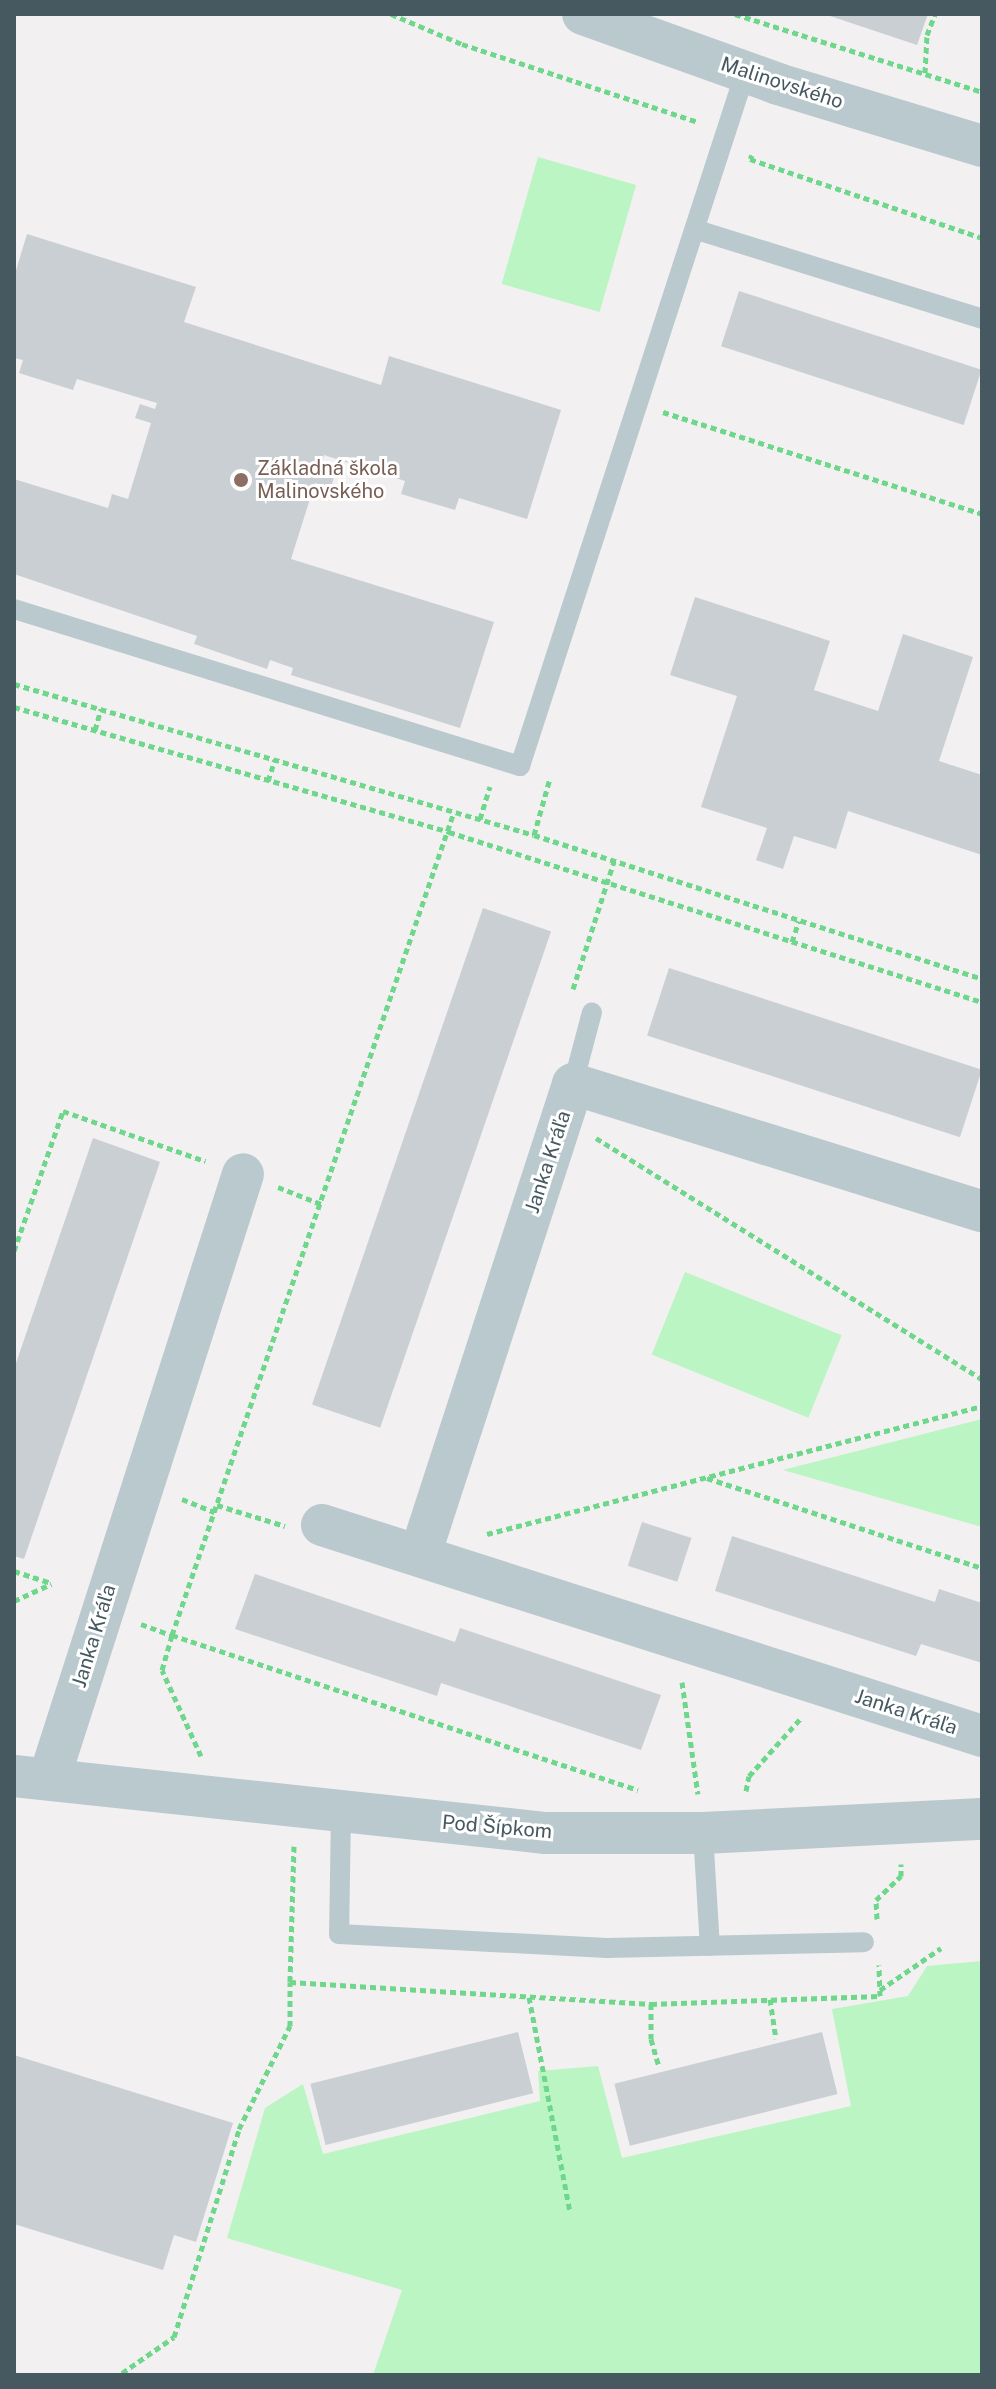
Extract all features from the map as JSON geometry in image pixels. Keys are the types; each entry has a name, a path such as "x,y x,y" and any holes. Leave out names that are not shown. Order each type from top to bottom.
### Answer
{"street":[{"name":"Malinovského","path":"583,14 745,73 982,146"},
{"name":"Janka Kráľa","path":"423,1546 568,1101 982,1211"},
{"name":"Janka Kráľa","path":"32,1778 243,1174"},
{"name":"Janka Kráľa","path":"322,1525 423,1546 982,1736"},
{"name":"Pod Šípkom","path":"32,1778 221,1801 546,1833 700,1816 982,1819"}],"lane":[{"path":"14,609 520,766 641,405 745,73"},
{"path":"697,230 982,319"},
{"path":"568,1101 592,1012"},
{"path":"341,1812 339,1934 607,1948 864,1942"},
{"path":"700,1816 710,1946"}],"path":[{"path":"391,14 462,44 711,126"},
{"path":"735,14 753,17 982,92"},
{"path":"925,73 927,35 935,14"},
{"path":"750,159 982,238"},
{"path":"641,405 982,514"},
{"path":"14,684 534,835 982,979"},
{"path":"14,707 449,832 982,1002"},
{"path":"95,730 101,709"},
{"path":"268,781 275,760"},
{"path":"534,835 547,786"},
{"path":"221,1801 162,1670 454,812"},
{"path":"573,991 614,861"},
{"path":"792,942 799,921"},
{"path":"568,1101 982,1379"},
{"path":"14,1251 63,1111 321,1204"},
{"path":"423,1546 470,1538 982,1406"},
{"path":"706,1477 982,1568"},
{"path":"217,1505 307,1533 322,1525"},
{"path":"14,1571 51,1584 14,1601"},
{"path":"134,1622 651,1794"},
{"path":"681,1678 700,1816"},
{"path":"744,1800 749,1776 799,1727"},
{"path":"880,1990 941,1948"},
{"path":"122,2373 174,2337 239,2129 290,2026 290,1982"},
{"path":"529,1997 570,2211"},
{"path":"770,1999 776,2039"},
{"path":"651,2004 651,2039 659,2067"}],"green space":[{"path":"538,157 636,185 600,312 502,284"},
{"path":"685,1272 842,1335 808,1418 652,1355"},
{"path":"982,1419 982,1527 783,1470"},
{"path":"982,1961 982,2375 373,2375 402,2290 227,2238 265,2108 303,2084 323,2154 540,2101 538,2071 598,2066 622,2158 851,2106 832,2009 908,1996 927,1966"}],"building":[{"path":"824,14 928,14 917,45"},
{"path":"27,234 196,287 184,322 381,385 389,356 561,410 527,519 459,498 455,510 401,494 405,481 324,455 320,468 335,473 331,488 315,483 291,559 494,622 460,728 291,675 293,668 270,660 267,669 194,644 197,636 14,574 14,479 108,508 112,494 128,499 151,423 135,418 140,404 155,409 157,403 77,379 73,390 19,373 23,360 14,358 14,277"},
{"path":"739,291 982,370 964,425 721,346"},
{"path":"695,597 830,641 814,690 878,711 903,634 973,657 939,761 982,775 982,855 848,811 836,849 794,836 783,869 756,860 767,828 701,807 737,696 670,675"},
{"path":"483,908 551,931 380,1428 312,1404"},
{"path":"669,968 982,1070 960,1137 647,1036"},
{"path":"93,1138 160,1162 24,1559 14,1556 14,1369"},
{"path":"642,1522 691,1538 677,1582 628,1566"},
{"path":"732,1536 935,1602 939,1589 982,1603 982,1663 921,1644 916,1656 715,1591"},
{"path":"255,1574 455,1642 460,1628 661,1695 641,1750 441,1683 437,1696 235,1629"},
{"path":"518,2032 533,2093 326,2145 310,2084"},
{"path":"822,2032 837,2094 630,2146 614,2084"},
{"path":"14,2055 233,2123 196,2242 174,2235 163,2270 14,2224"}],"place":[{"name":"Základná škola Malinovského","path":"241,480"}]}
